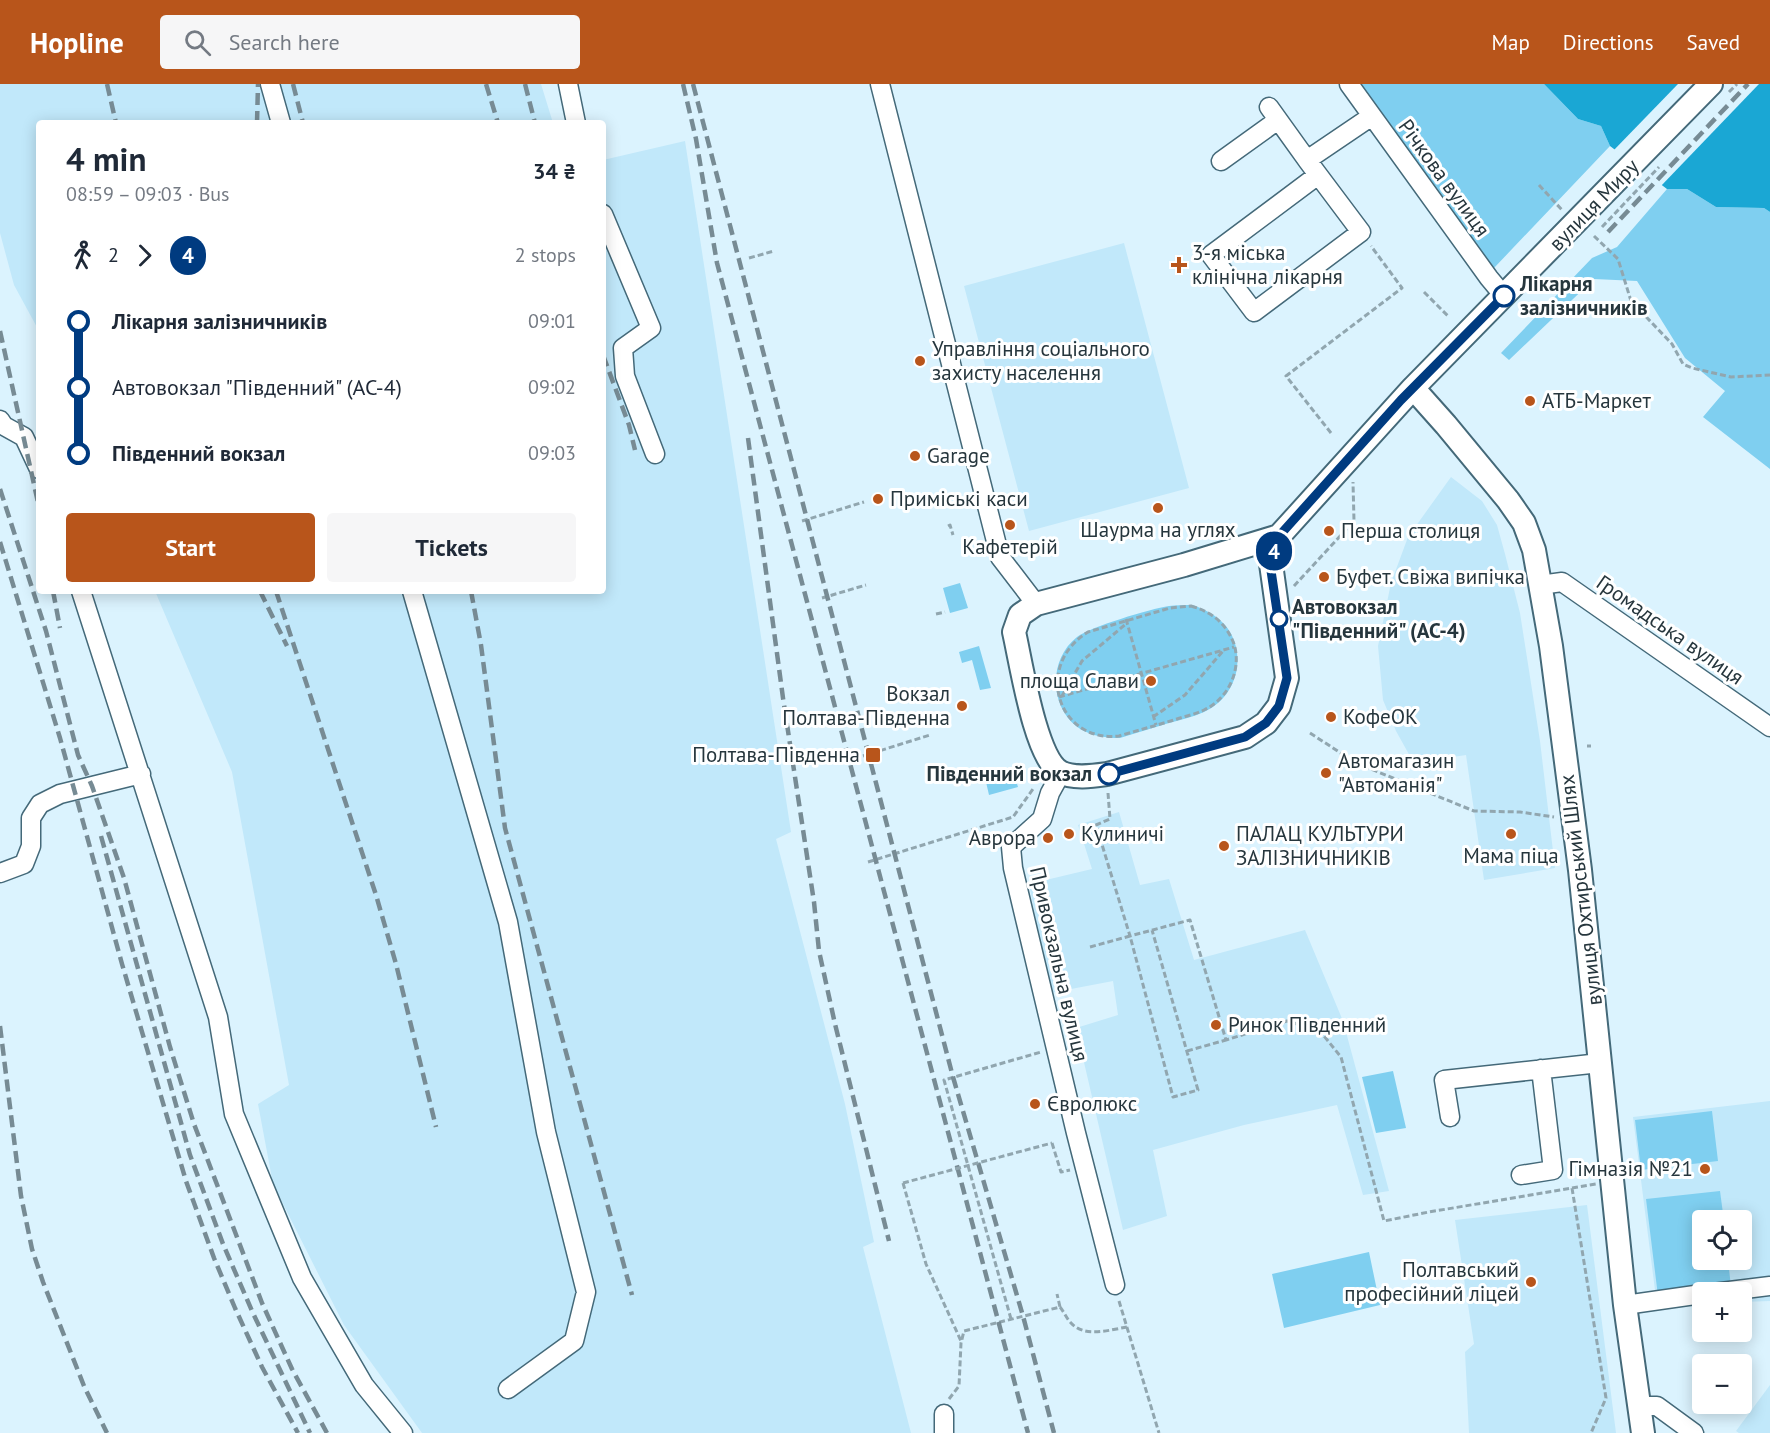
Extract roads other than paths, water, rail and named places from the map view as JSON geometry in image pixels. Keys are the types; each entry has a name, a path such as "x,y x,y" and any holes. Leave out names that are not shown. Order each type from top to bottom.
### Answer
{"main road":[{"name":"вулиця Миру","path":"1279,536 1413,388 1711,84"},
{"name":"вулиця Охтирський Шлях","path":"1413,388 1446,424 1508,500 1524,523 1534,550 1551,646 1580,870 1625,1305 1643,1433"},
{"path":"1279,536 1270,564 1287,678 1279,706 1266,723 1245,737 1107,774 1085,777 1061,772 1048,760 1040,742 1014,632 1020,615 1036,604 1185,565 1279,536"}],"street":[{"path":"270,84 280,120"},
{"path":"567,84 575,120"},
{"path":"880,84 1000,557 1036,604"},
{"name":"Річкова вулиця","path":"1349,84 1504,296"},
{"path":"1221,160 1274,113 1361,232 1254,312 1211,255 1318,175"},
{"path":"1307,160 1372,116"},
{"path":"606,221 651,328 623,348 625,376 654,454"},
{"path":"0,420 4,426 24,437 36,463"},
{"name":"Громадська вулиця","path":"1540,585 1562,582 1770,727"},
{"path":"82,594 218,1017 234,1114 302,1278 364,1385 403,1433"},
{"path":"413,594 508,922 546,1132 586,1292 574,1341 508,1389"},
{"name":"Привокзальна вулиця","path":"1061,772 1050,793 1042,819 1011,847 1013,868 1115,1285"},
{"path":"0,873 24,864 31,846 31,818 40,804 60,794 141,774"},
{"path":"1450,1116 1444,1080 1599,1063"},
{"path":"1521,1175 1553,1170 1541,1070"},
{"path":"1752,1288 1770,1286"},
{"path":"1625,1305 1692,1295"},
{"path":"1640,1406 1657,1406 1694,1433"},
{"path":"944,1414 944,1433"}],"railway":[{"path":"107,84 115,120"},
{"path":"257,120 258,84"},
{"path":"293,84 302,120"},
{"path":"486,84 497,120"},
{"path":"525,84 534,120"},
{"path":"683,84 696,139 717,263 1028,1433"},
{"path":"693,84 953,1077 1023,1316 1054,1433"},
{"path":"1608,232 1748,84"},
{"path":"0,331 36,493"},
{"path":"606,363 629,425 635,450"},
{"path":"748,438 819,951 889,1241"},
{"path":"0,489 46,631 78,755 92,786 124,878 170,1047 194,1124 262,1303 292,1369 327,1433"},
{"path":"0,542 60,738 122,964 186,1181 235,1308 262,1367 298,1433"},
{"path":"54,594 60,628"},
{"path":"261,594 287,646"},
{"path":"277,594 376,895 396,964 436,1127"},
{"path":"472,594 481,645 505,828 632,1295"},
{"path":"101,836 190,1155 223,1244 310,1433"},
{"path":"0,1026 21,1196 32,1249 84,1386 107,1433"}],"place":[{"name":"3-я міська клінічна лікарня","path":"1179,265"},
{"name":"Лікарня залізничників","path":"1504,296"},
{"name":"Управління соціального захисту населення","path":"920,361"},
{"name":"АТБ-Маркет","path":"1530,401"},
{"name":"Garage","path":"915,456"},
{"name":"Приміські каси","path":"878,499"},
{"name":"Шаурма на углях","path":"1158,508"},
{"name":"Кафетерій","path":"1010,525"},
{"name":"Перша столиця","path":"1329,531"},
{"name":"Буфет. Свіжа випічка","path":"1324,577"},
{"name":"Автовокзал \"Південний\" (АС-4)","path":"1279,619"},
{"name":"площа Слави","path":"1151,681"},
{"name":"Вокзал Полтава-Південна","path":"962,706"},
{"name":"КофеОК","path":"1331,717"},
{"name":"Полтава-Південна","path":"873,755"},
{"name":"Автомагазин \"Автоманія\"","path":"1326,773"},
{"name":"Південний вокзал","path":"1109,774"},
{"name":"Кулиничі","path":"1069,834"},
{"name":"Мама піца","path":"1511,834"},
{"name":"Аврора","path":"1048,838"},
{"name":"ПАЛАЦ КУЛЬТУРИ ЗАЛIЗНИЧНИКIВ","path":"1224,846"},
{"name":"Ринок Південний","path":"1216,1025"},
{"name":"Євролюкс","path":"1035,1104"},
{"name":"Гімназія №21","path":"1705,1169"},
{"name":"Полтавський професійний ліцей","path":"1531,1282"}]}
